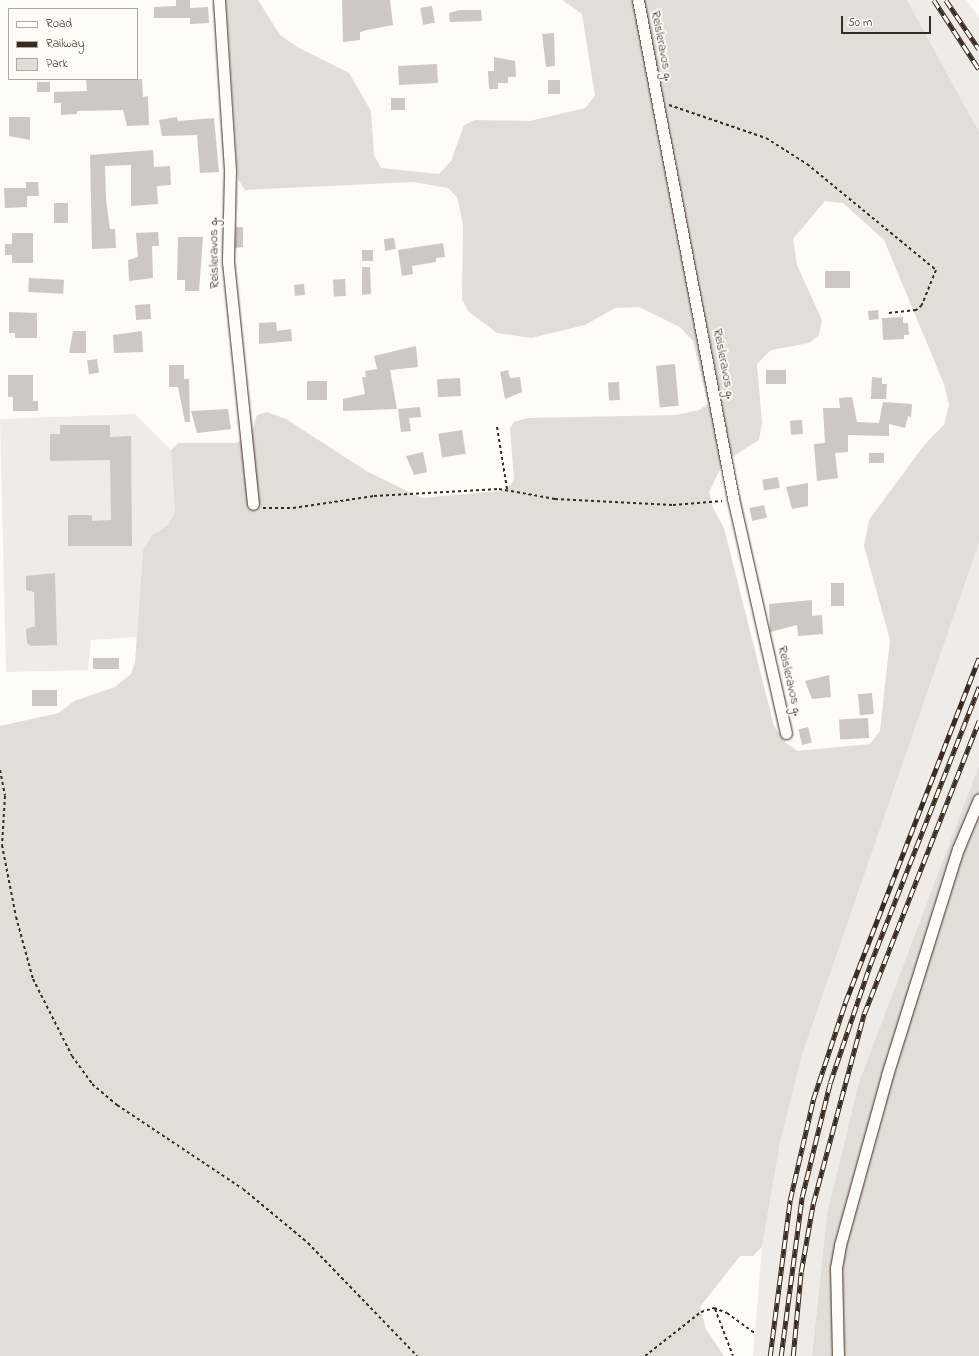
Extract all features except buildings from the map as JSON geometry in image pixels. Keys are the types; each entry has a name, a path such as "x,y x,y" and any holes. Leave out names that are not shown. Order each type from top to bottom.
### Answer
{"street":[{"name":"Reisleravos g.","path":"219,0 230,171 228,262 253,504"},
{"name":"Reisleravos g.","path":"638,0 733,498 786,733"},
{"path":"838,1356 836,1268 840,1246 887,1075 958,849 979,799"}],"path":[{"path":"658,102 766,138 807,164 936,270 922,305 916,310 886,313"},
{"path":"497,427 507,490"},
{"path":"253,504 271,510 374,496 507,490 555,499 674,505 733,498"},
{"path":"0,770 5,796 2,845 16,917 34,979 72,1056 92,1084 117,1105 243,1189 308,1243 417,1356"},
{"path":"646,1356 701,1312 714,1308 727,1313 755,1333"},
{"path":"714,1308 733,1356"}],"shaded area":[{"path":"907,0 966,0 979,17 979,132"},
{"path":"135,414 171,450 175,512 168,525 152,535 143,550 137,637 91,640 88,670 6,672 0,419"},
{"path":"979,543 979,765 859,1082 827,1214 812,1356 753,1356 762,1247 780,1143 802,1055"}],"green space":[{"path":"226,0 258,0 280,35 299,48 349,73 371,111 374,155 381,168 439,174 451,161 464,125 475,120 530,121 585,108 595,96 582,14 562,0 907,0 979,132 979,543 802,1055 780,1143 762,1247 753,1256 740,1256 700,1307 706,1329 724,1356 0,1356 0,726 59,713 74,701 115,687 130,675 135,663 143,550 152,535 168,525 175,512 171,450 178,443 237,443 252,431 257,415 267,412 286,419 368,472 422,498 499,491 510,486 514,479 510,428 514,422 527,418 676,415 699,410 708,404 693,341 680,327 639,307 615,308 585,325 531,338 497,333 468,311 462,299 463,224 457,197 448,188 413,182 245,190 238,179","holes":["825,201 843,203 884,240 944,384 949,405 944,425 925,444 869,520 864,546 890,640 880,731 870,744 798,751 786,743 774,726 724,528 713,508 709,492 723,463 759,440 762,423 757,364 771,350 809,343 819,335 822,320 797,265 793,239"]},
{"path":"979,765 979,1356 812,1356 827,1214 859,1082"}],"railway":[{"path":"934,0 979,69"},
{"path":"946,0 979,49"},
{"path":"770,1356 790,1200 813,1100 845,1003 979,658"},
{"path":"781,1356 802,1197 830,1083 870,965 979,687"},
{"path":"793,1356 801,1272 813,1204 864,1014 979,721"}]}
